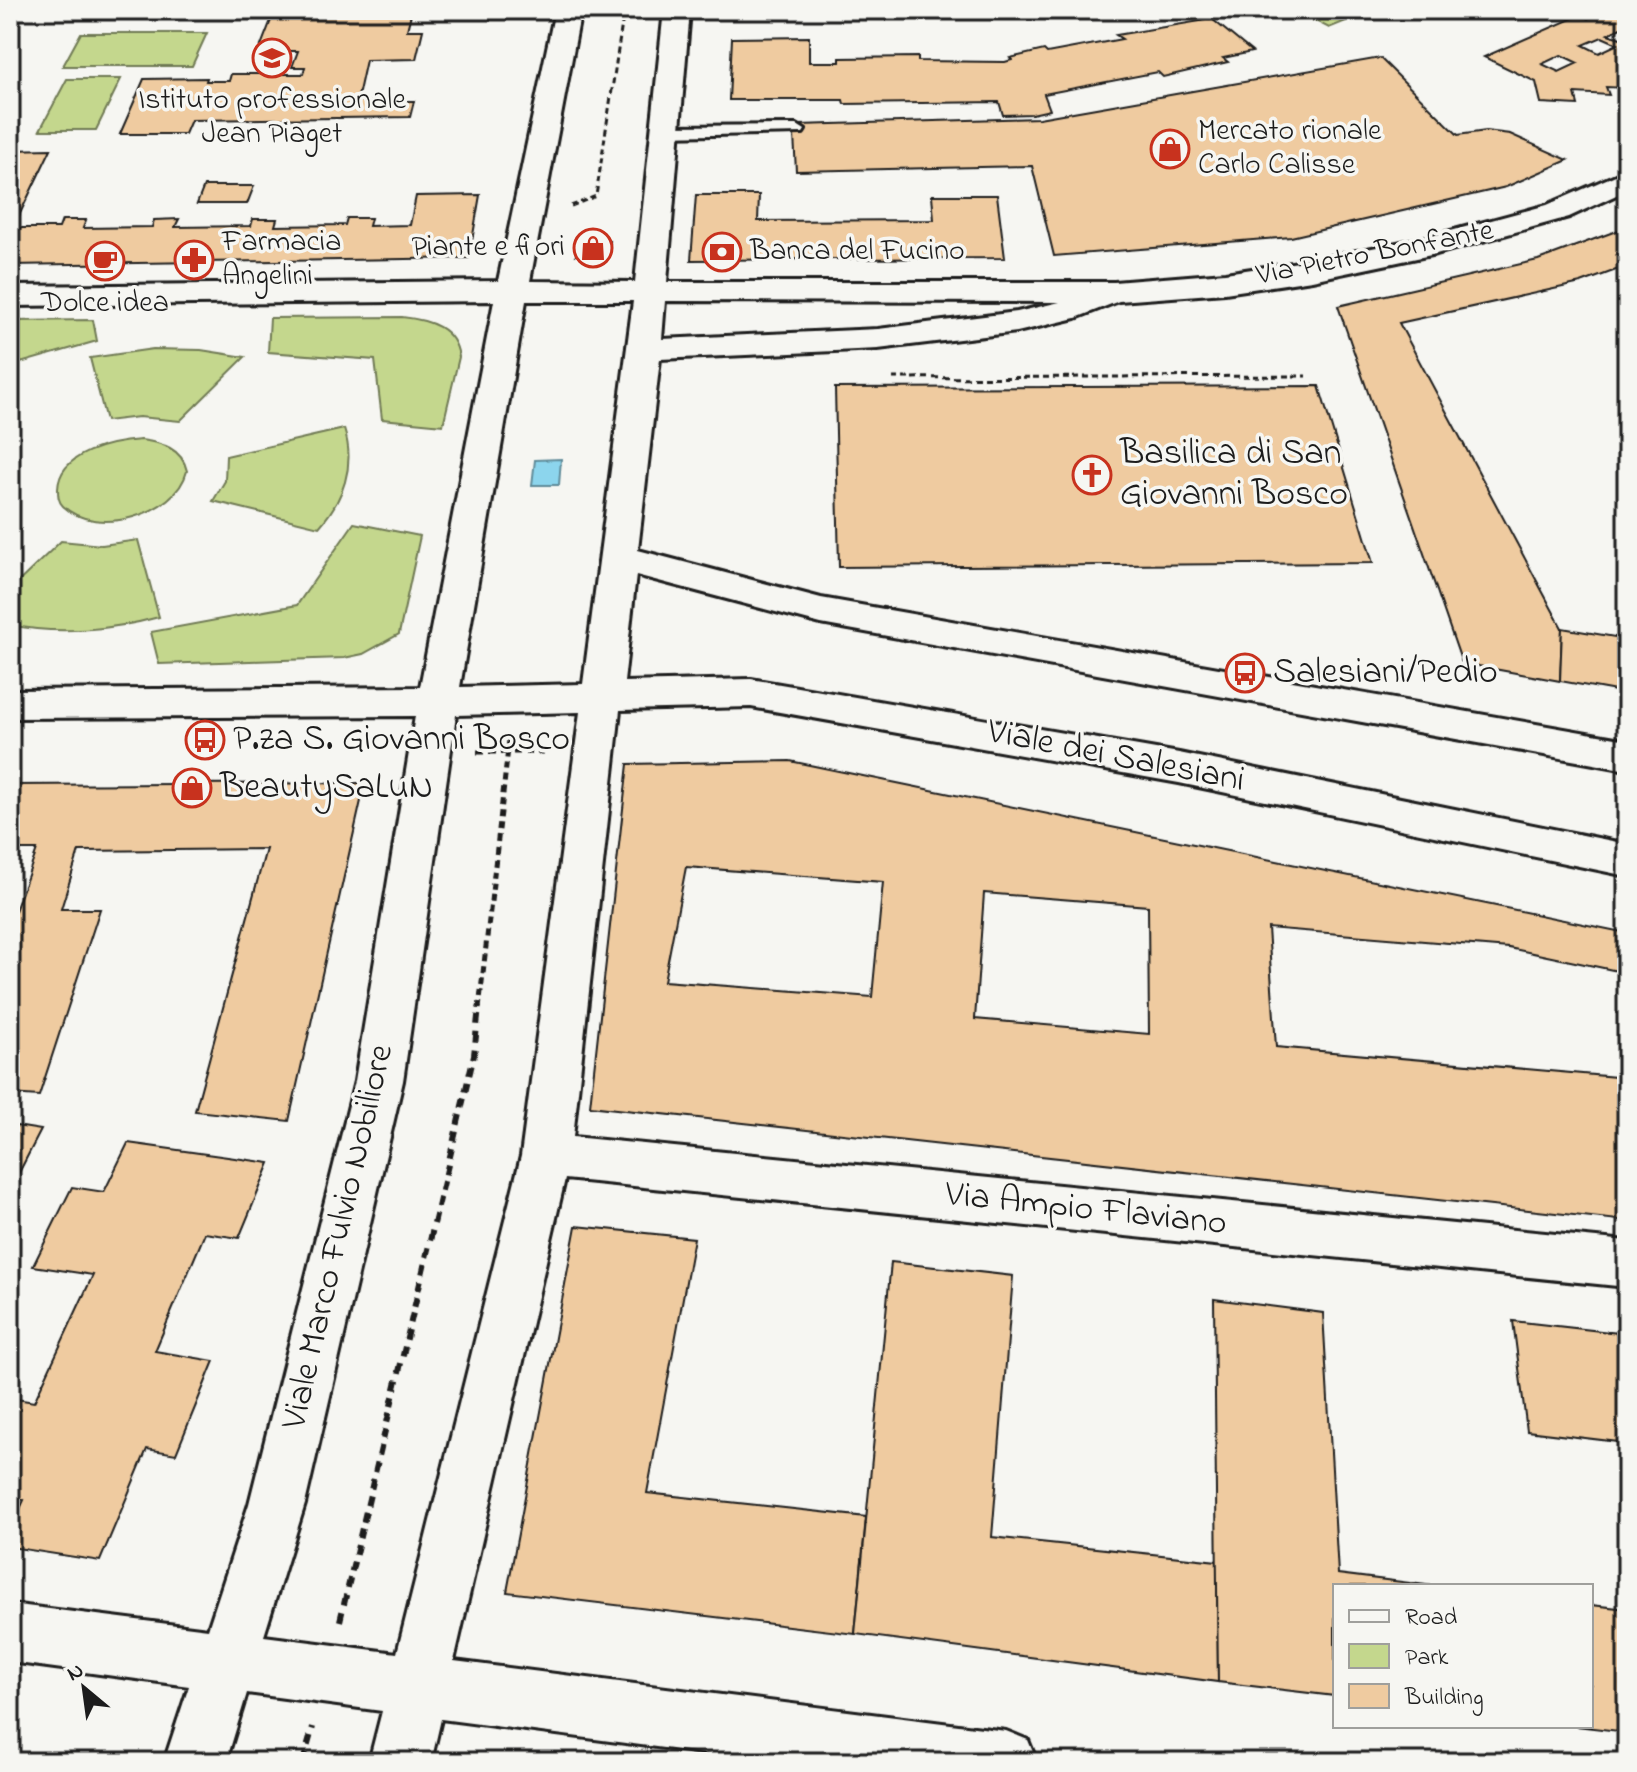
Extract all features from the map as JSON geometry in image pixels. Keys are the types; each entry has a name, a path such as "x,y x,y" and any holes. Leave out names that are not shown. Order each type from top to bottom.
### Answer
{"street":[{"path":"512,291 568,10"},
{"path":"400,1762 546,1156 644,350 677,10"},
{"name":"Via Pietro Bonfante","path":"10,296 512,291 1114,292 1225,283 1312,270 1436,245 1558,211 1627,179"},
{"name":"Viale Marco Fulvio Nobiliore","path":"195,1762 277,1504 379,1081 438,701 512,291"},
{"name":"Via Pietro Bonfante","path":"644,350 826,343 958,331 1065,311 1114,292"},
{"path":"619,557 821,611 1627,755"},
{"name":"Viale dei Salesiani","path":"10,704 438,701 718,691 777,695 1179,768 1627,860"},
{"name":"Via Ampio Flaviano","path":"546,1156 1627,1264"},
{"path":"10,1633 1006,1762"}],"lane":[{"path":"664,131 797,130"}],"path":[{"path":"569,207 596,196 624,10"},
{"path":"880,378 1306,376"},
{"path":"303,1762 328,1673 474,1055 509,741"},
{"path":"472,752 549,752"}],"green space":[{"path":"1294,10 1373,10 1329,28"},
{"path":"81,33 207,33 192,66 63,66"},
{"path":"67,79 121,79 96,130 40,130"},
{"path":"402,317 439,327 457,347 459,357 443,425 382,419 375,360 268,352 270,318"},
{"path":"93,320 97,341 10,366 10,321"},
{"path":"153,349 201,350 245,357 180,421 139,417 106,421 90,358"},
{"path":"344,429 349,456 345,482 335,506 319,527 213,501 225,481 226,456"},
{"path":"141,440 170,448 184,463 187,471 168,500 152,510 114,521 77,515 61,504 58,491 61,476 77,458 116,443"},
{"path":"354,523 420,536 399,634 363,654 344,658 159,664 151,632 297,605"},
{"path":"138,540 159,617 85,630 47,630 10,625 10,590 61,541 102,545"}],"water":[{"path":"561,459 559,485 532,485 535,460"}],"building":[{"path":"275,10 412,10 407,30 423,30 416,59 366,60 357,101 414,101 410,117 191,120 185,134 120,134 144,79 207,78 206,81 229,81 231,74 303,74 305,67 292,67 298,51 259,51"},
{"path":"1607,10 1627,10 1627,25 1608,34 1627,40 1627,88 1606,87 1609,95 1575,93 1578,105 1541,103 1536,82 1484,57 1580,15 1588,19","holes":["1602,37 1618,44 1599,53 1583,45","1561,55 1578,63 1559,72 1542,64"]},
{"path":"1212,19 1252,52 1223,58 1228,62 1163,77 1158,72 1044,94 1050,110 1032,114 1003,115 999,102 844,104 843,100 729,100 732,38 809,37 809,62 840,62 840,58 918,57 918,61 1005,62 1044,50 1047,53 1122,39 1116,35"},
{"name":"Mercato rionale Carlo Calisse","path":"1380,58 1458,135 1486,131 1510,134 1568,160 1506,187 1291,237 1054,256 1032,166 796,171 794,135 799,125 1039,118"},
{"path":"51,149 13,228 59,228 62,220 86,220 83,228 152,227 154,220 179,219 175,227 251,226 253,219 277,219 275,226 345,225 347,218 371,218 369,226 410,225 416,196 480,195 469,258 10,265 10,150"},
{"path":"204,186 254,186 247,204 197,204"},
{"path":"696,195 759,195 758,221 934,220 932,195 997,195 1005,258 691,260"},
{"path":"1627,227 1627,266 1581,283 1399,323 1562,628 1560,681 1462,663 1338,306 1538,260"},
{"name":"Piante e fiori","path":"579,241 610,241 608,255 576,255"},
{"name":"Basilica di San Giovanni Bosco","path":"1319,386 1373,563 839,567 835,388"},
{"path":"1562,628 1627,639 1627,693 1560,681"},
{"path":"790,761 1627,933 1627,973 1509,948 1268,928 1276,1047 1627,1078 1627,1221 590,1106 628,764","holes":["686,867 883,882 872,997 664,981","984,893 1148,906 1149,1034 975,1019"]},
{"path":"365,783 289,1121 195,1111 266,849 79,851 61,909 100,909 39,1096 10,1094 10,925 37,850 10,850 10,785"},
{"path":"10,1125 41,1130 10,1190"},
{"path":"128,1143 270,1163 239,1238 205,1233 155,1351 214,1361 176,1454 147,1449 100,1561 10,1547 10,1531 24,1500 10,1498 10,1398 34,1402 93,1275 33,1266 72,1187 104,1192"},
{"path":"576,1226 694,1238 647,1493 866,1517 855,1634 507,1592"},
{"path":"891,1262 1013,1276 992,1537 1217,1561 1218,1682 855,1634"},
{"path":"1214,1299 1323,1313 1338,1574 1418,1584 1333,1584 1333,1696 1218,1682"},
{"path":"1513,1321 1627,1334 1627,1443 1527,1431"},
{"path":"1593,1605 1627,1609 1627,1732 1593,1728"}],"place":[{"name":"Istituto professionale Jean Piaget","path":"272,58"},
{"name":"Mercato rionale Carlo Calisse","path":"1170,149"},
{"name":"Piante e fiori","path":"593,248"},
{"name":"Banca del Fucino","path":"722,252"},
{"name":"Farmacia Angelini","path":"194,260"},
{"name":"Dolce idea","path":"105,261"},
{"name":"Basilica di San Giovanni Bosco","path":"1092,475"},
{"name":"Salesiani/Pedio","path":"1245,673"},
{"name":"P.za S. Giovanni Bosco","path":"205,740"},
{"name":"BeautySaLuN","path":"192,788"}]}
